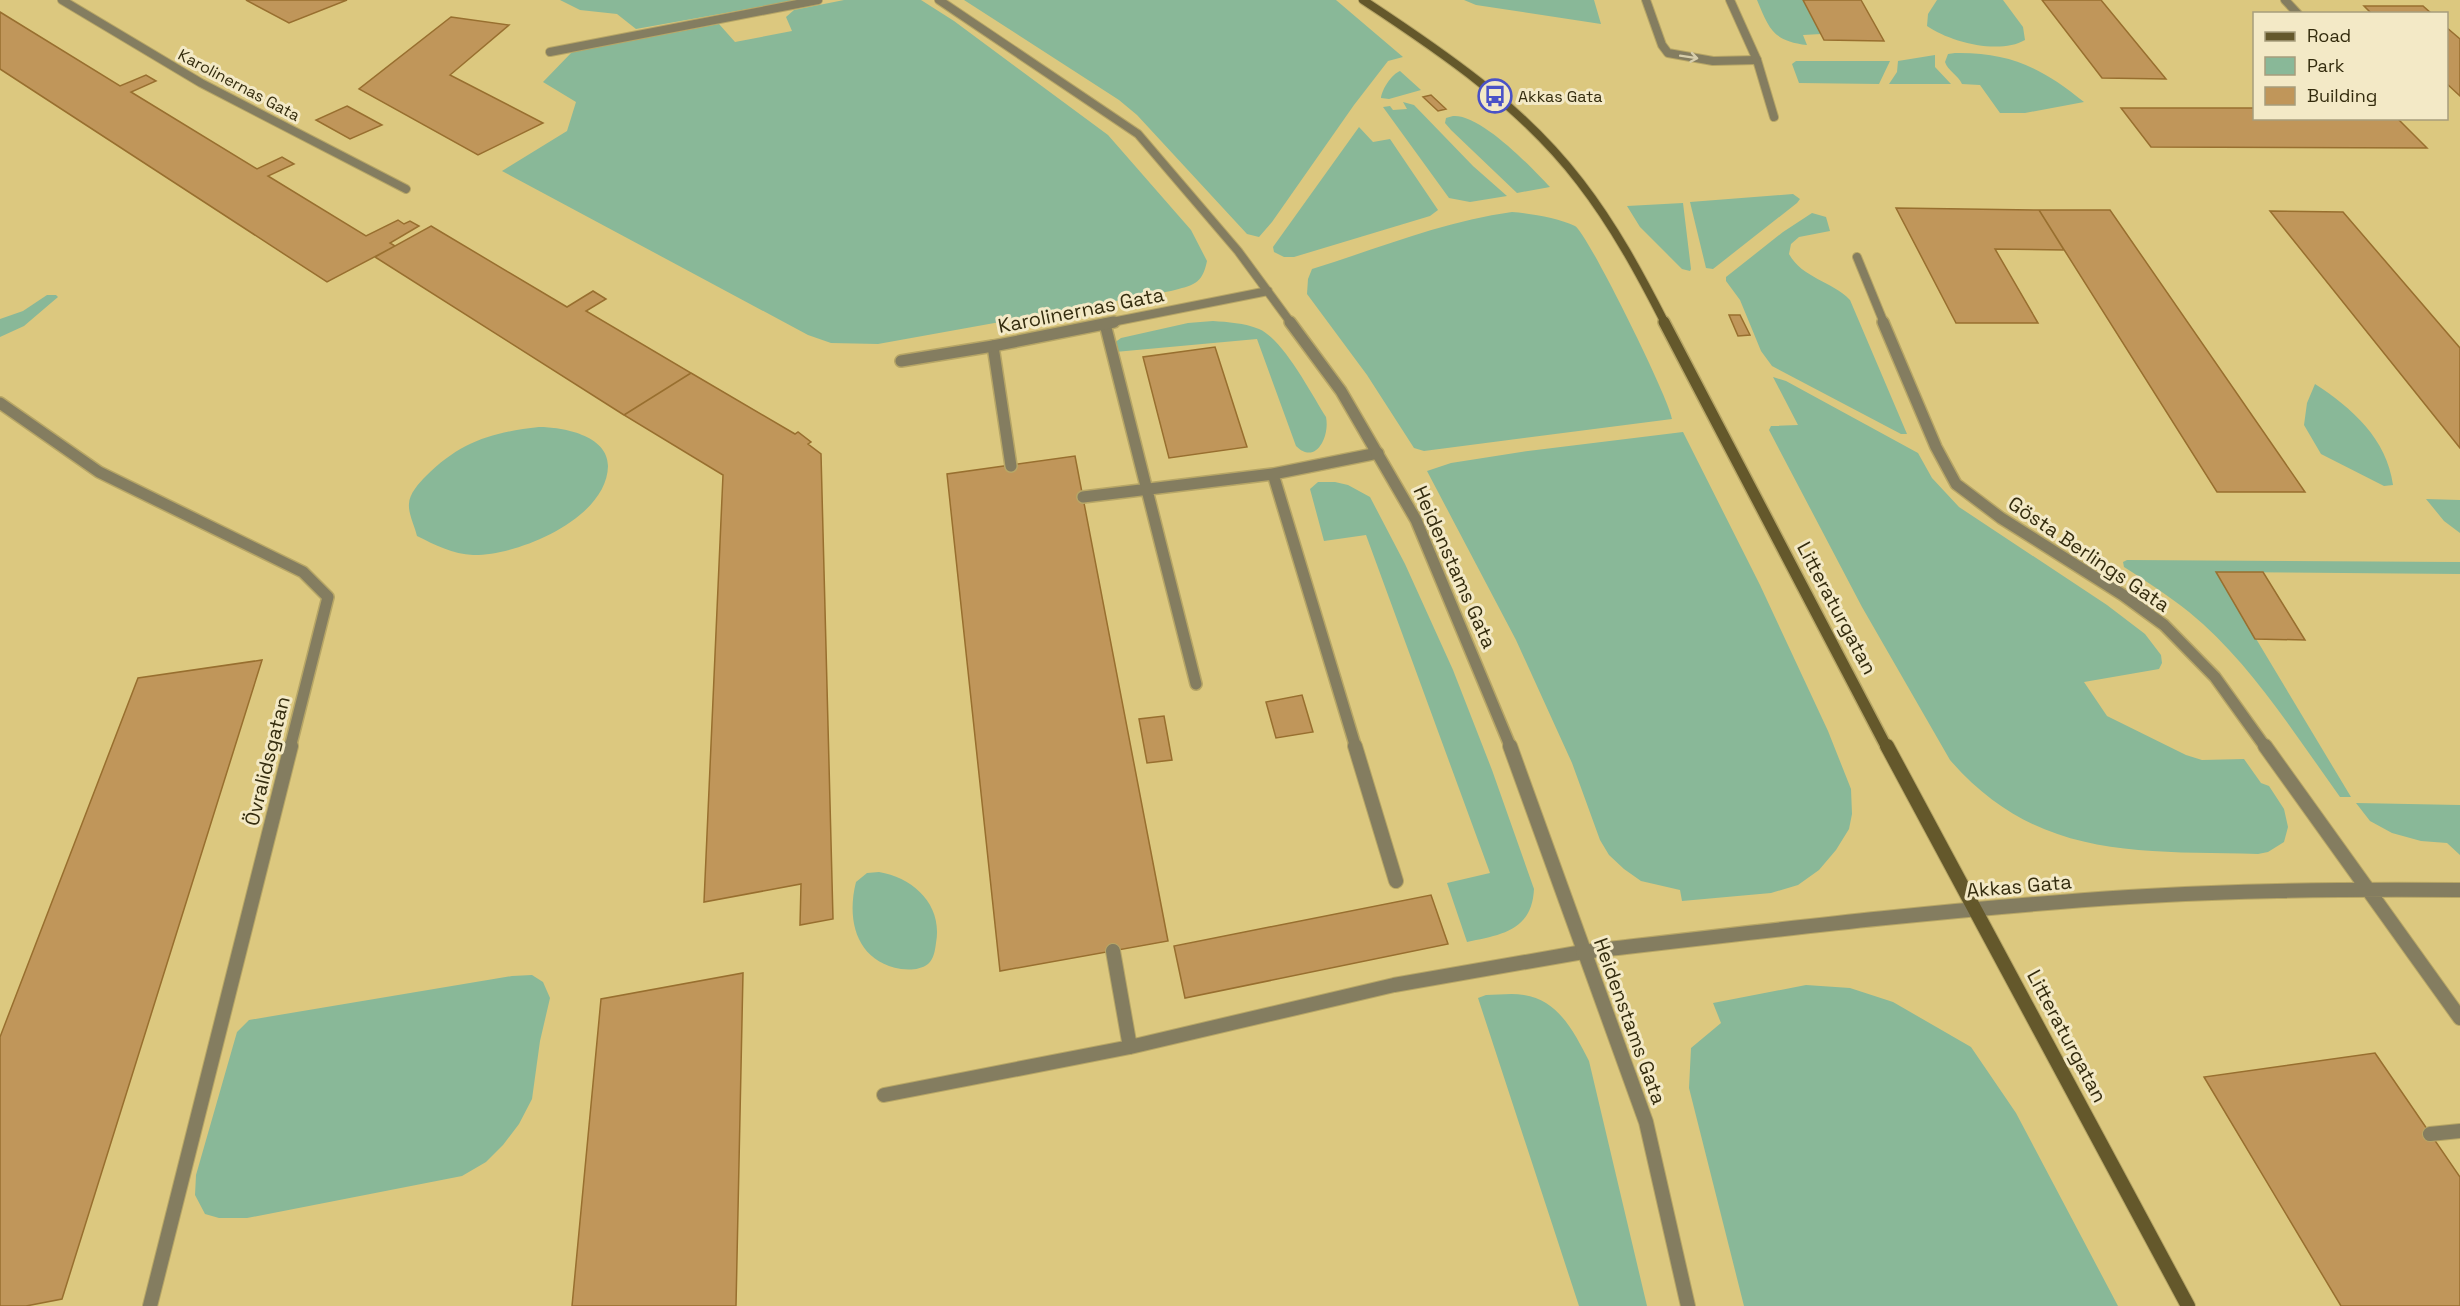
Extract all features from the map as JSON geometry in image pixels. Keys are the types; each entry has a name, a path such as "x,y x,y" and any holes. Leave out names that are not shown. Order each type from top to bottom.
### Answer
{"street":[{"name":"Karolinernas Gata","path":"62,0 201,83 406,189"},
{"path":"550,52 818,0"},
{"name":"Heidenstams Gata","path":"939,0 1138,134 1239,251 1341,391 1378,453 1416,520 1501,721 1646,1122 1688,1306"},
{"name":"Litteraturgatan","path":"1363,0 1439,51 1527,124 1570,169 1605,216 1640,275 1830,642 2188,1306"},
{"path":"1646,0 1662,45 1668,53 1713,60 1757,60"},
{"path":"1730,0 1757,60 1774,117"},
{"path":"2284,0 2296,12"},
{"name":"Gösta Berlings Gata","path":"1857,257 1936,447 1956,484 2001,518 2123,595 2164,625 2215,677 2460,1018"},
{"name":"Karolinernas Gata","path":"901,361 993,346 1268,291"},
{"path":"1105,324 1196,684"},
{"path":"993,346 1011,466"},
{"name":"Övralidsgatan","path":"0,403 99,472 303,572 328,597 150,1306"},
{"path":"1083,497 1273,474 1378,453"},
{"path":"1273,474 1396,881"},
{"name":"Akkas Gata","path":"884,1095 1130,1047 1394,985 1583,952 1975,909 2164,894 2364,887 2460,890"},
{"path":"1113,951 1130,1047"},
{"path":"2430,1134 2460,1131"}],"green space":[{"path":"560,0 797,0 636,29 617,14 580,10"},
{"path":"844,0 921,0 954,21 1108,135 1191,230 1207,261 1199,279 1191,285 1171,291 878,344 831,343 808,335 502,171 567,131 576,102 543,82 572,52 719,24 735,42 792,31 786,17 794,10"},
{"path":"964,0 1336,0 1403,57 1388,61 1259,237 1247,234 1137,115 1119,100"},
{"path":"1464,0 1594,0 1601,24 1476,5"},
{"path":"1757,0 1803,0 1821,34 1803,35 1807,45 1786,40 1773,32"},
{"path":"1937,0 2003,0 2023,27 2025,40 2002,46 1975,45 1937,32 1927,26 1928,14"},
{"path":"1948,54 1992,55 2024,64 2054,80 2084,102 2025,113 2000,113 1980,85 1962,84 1948,68 1945,62"},
{"path":"1935,55 1935,67 1951,84 1889,84 1897,72 1898,61"},
{"path":"1796,61 1890,61 1879,84 1799,83 1792,64"},
{"path":"1400,71 1421,90 1389,99 1381,98 1388,82"},
{"path":"1403,102 1414,105 1473,166 1507,196 1470,202 1449,198 1383,107 1390,106 1393,110 1407,109"},
{"path":"1453,116 1477,123 1491,132 1550,187 1517,193 1445,123 1446,118"},
{"path":"1359,127 1373,142 1390,139 1438,210 1430,216 1294,257 1284,257 1274,252 1273,247"},
{"path":"1793,194 1800,199 1797,203 1713,269 1706,268 1690,202"},
{"path":"1683,203 1690,271 1682,269 1640,227 1627,206"},
{"path":"1512,212 1561,221 1575,226 1583,235 1644,352 1672,419 1424,451 1414,448 1367,375 1307,294 1308,279 1312,269 1411,236 1461,222"},
{"path":"1812,213 1826,217 1830,231 1799,237 1791,244 1789,254 1801,269 1835,288 1850,300 1907,434 1901,434 1772,366 1761,351 1740,300 1726,281 1726,277 1783,232"},
{"path":"47,295 58,297 24,326 0,337 0,319 23,311"},
{"path":"1213,321 1242,324 1259,329 1278,344 1287,355 1326,417 1324,440 1315,451 1310,453 1296,446 1257,339 1115,352 1114,343 1121,338 1188,323"},
{"path":"1773,377 1786,381 1918,453 1932,478 1959,507 2107,605 2145,634 2161,655 2162,663 2159,669 2084,682 2107,716 2186,755 2202,760 2244,759 2261,783 2269,786 2284,809 2288,827 2284,842 2268,852 2258,854 2171,852 2091,843 2054,833 2018,816 1983,793 1950,760 1862,607 1769,430 1771,426 1798,425"},
{"path":"2315,384 2342,403 2366,426 2383,453 2393,485 2384,486 2321,454 2304,425 2307,403"},
{"path":"539,427 571,431 582,435 592,440 606,455 608,466 604,485 593,502 576,518 557,531 535,541 491,554 458,553 417,536 409,500 418,485 439,464 464,447 478,441 506,432"},
{"path":"1683,432 1760,585 1828,731 1851,789 1852,814 1849,829 1836,850 1819,870 1798,885 1771,893 1682,901 1680,890 1641,881 1609,855 1600,840 1572,763 1516,640 1427,471 1451,463 1528,451"},
{"path":"1318,482 1348,485 1370,497 1405,564 1453,670 1492,770 1534,889 1532,903 1527,914 1521,922 1503,933 1467,942 1447,883 1490,873 1366,535 1324,541 1310,489"},
{"path":"2426,499 2460,500 2460,533 2444,521"},
{"path":"2127,560 2460,562 2460,574 2216,572 2351,797 2340,797 2270,699 2232,653 2189,612 2124,567 2123,562"},
{"path":"2356,803 2460,805 2460,855 2447,843 2421,841 2392,833 2370,821"},
{"path":"879,872 904,880 914,887 930,905 937,929 936,943 933,957 925,966 901,969 886,965 874,958 858,938 853,911 856,882 867,873"},
{"path":"532,975 543,982 550,998 540,1041 532,1099 519,1124 486,1162 462,1176 247,1218 219,1218 205,1214 195,1195 196,1175 237,1032 249,1020 512,976"},
{"path":"1806,985 1850,988 1893,1002 1971,1047 2016,1113 2118,1306 1744,1306 1689,1088 1691,1048 1721,1023 1713,1003"},
{"path":"1486,995 1524,995 1547,1004 1572,1030 1589,1061 1647,1306 1579,1306 1478,998"}],"building":[{"path":"246,0 347,0 289,23"},
{"path":"1803,0 1861,0 1884,41 1824,40"},
{"path":"2042,0 2101,0 2166,79 2102,78"},
{"path":"2364,6 2423,6 2430,12 2370,12"},
{"path":"0,12 120,86 146,75 156,81 131,92 257,169 282,157 294,164 268,176 366,236 398,220 404,224 410,221 419,226 390,243 395,246 327,282 0,69"},
{"path":"451,17 509,25 450,75 543,123 478,155 359,89"},
{"path":"2448,29 2460,39 2460,96 2448,85"},
{"path":"1431,95 1446,109 1438,111 1423,97"},
{"path":"347,106 382,125 350,139 316,120"},
{"path":"2121,108 2253,108 2253,120 2399,120 2427,148 2151,147"},
{"path":"1896,208 2039,210 2064,250 1995,249 2038,323 1956,323"},
{"path":"2039,210 2110,210 2305,492 2217,492"},
{"path":"2270,211 2343,212 2460,348 2460,448"},
{"path":"431,226 567,307 593,291 606,299 586,311 691,373 624,415 375,257"},
{"path":"1729,315 1740,315 1750,335 1738,336"},
{"path":"1215,347 1247,447 1169,458 1143,357"},
{"path":"691,373 795,434 798,432 821,454 833,919 800,925 801,884 704,902 723,475 624,415"},
{"path":"1075,456 1168,941 1000,971 947,474"},
{"path":"2216,572 2263,572 2305,640 2255,639"},
{"path":"262,660 62,1299 26,1306 0,1306 0,1037 138,678"},
{"path":"1302,695 1313,732 1276,738 1266,702"},
{"path":"1164,716 1172,760 1147,763 1139,719"},
{"path":"1431,895 1448,944 1185,998 1174,946"},
{"path":"743,973 736,1306 572,1306 601,999"},
{"path":"2375,1053 2460,1177 2460,1306 2341,1306 2204,1077"}],"place":[{"name":"Akkas Gata","path":"1495,96"}]}
